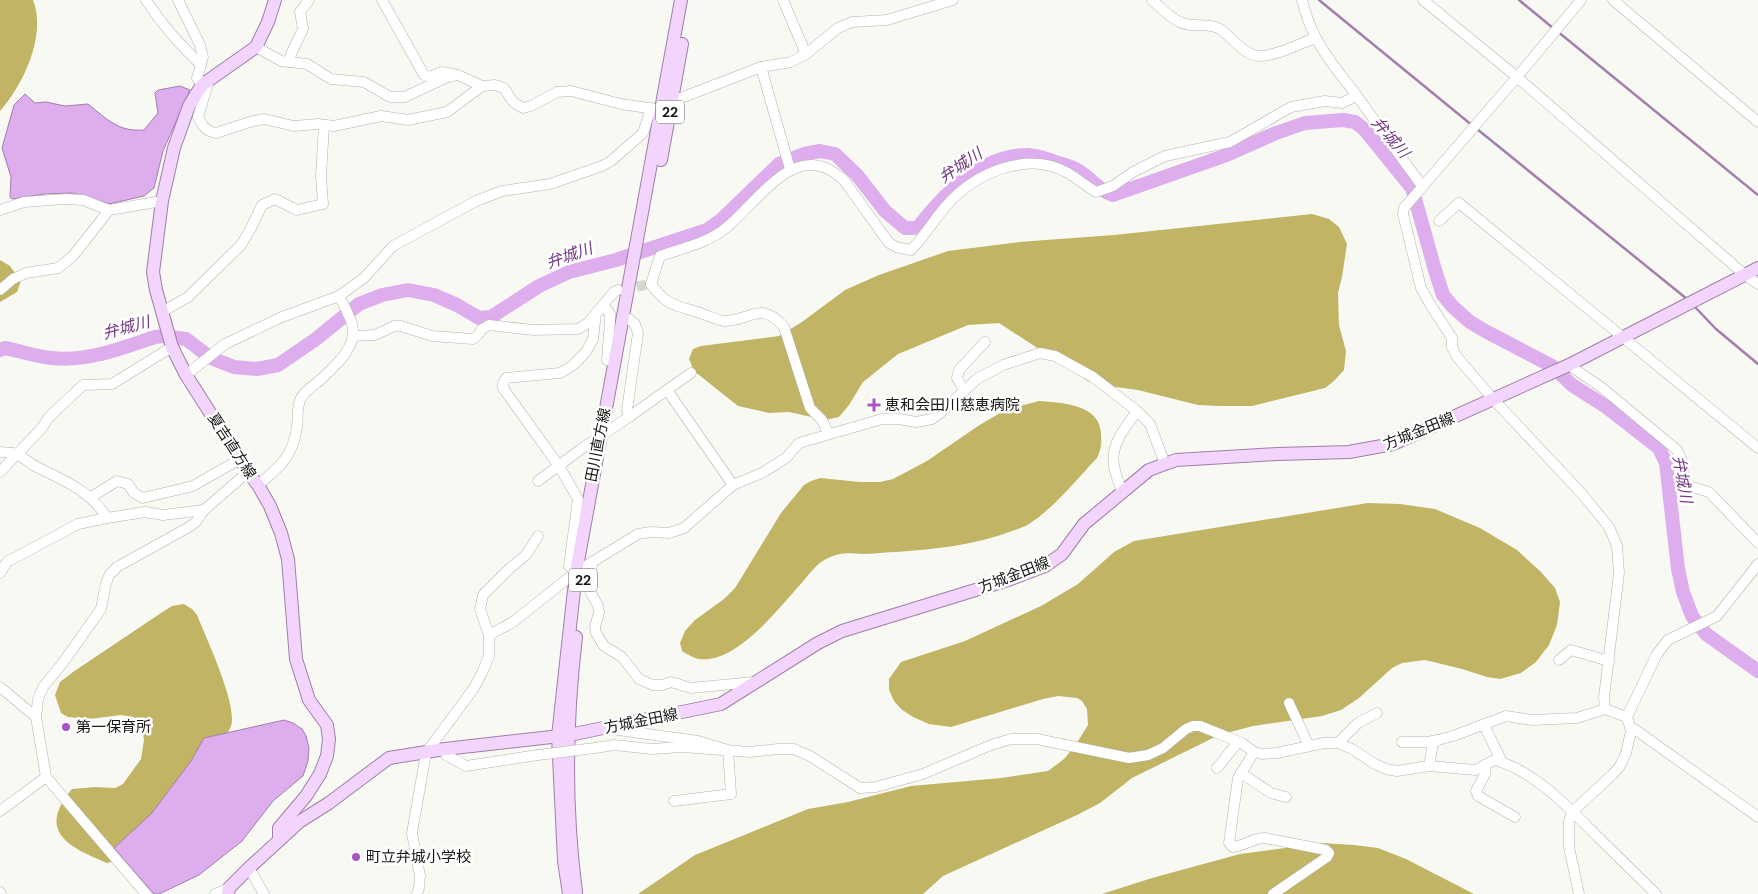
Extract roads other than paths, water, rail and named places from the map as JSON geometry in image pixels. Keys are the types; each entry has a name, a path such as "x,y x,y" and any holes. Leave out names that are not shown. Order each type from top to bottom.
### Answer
{"main road":[{"name":"夏吉直方線","path":"229,891 248,868 279,840 279,828 306,796 320,774 327,756 327,725 308,700 296,659 288,559 281,533 270,506 258,485 186,375 172,347 163,318 153,272 162,201 174,148 189,106 205,83 256,47 268,22 275,0"},
{"name":"田川直方線","path":"645,222 656,109 681,0"},
{"name":"田川直方線","path":"569,894 564,861 564,735 584,567 614,362 673,101 690,0"},
{"name":"方城金田線","path":"279,840 300,822 329,803 389,758 564,735 721,704 818,643 842,631 1008,580 1045,566 1062,554 1084,524 1149,470 1176,460 1349,452 1393,444 1569,365 1622,336 1758,268"},
{"name":"田川直方線","path":"584,567 629,319 634,270"},
{"name":"田川直方線","path":"564,735 568,763 569,807 577,894"}],"street":[{"path":"146,0 159,21 201,65"},
{"path":"178,0 200,45 203,57 198,78 205,83 198,117 203,126 216,133 264,119 294,126 334,126 381,116 408,120 447,112 482,86"},
{"path":"289,62 303,30 300,12 309,0"},
{"path":"382,0 424,75 430,77 442,72 458,75 482,86 495,85 504,88 513,102 523,108 531,106 557,92 572,91 621,104 656,109 761,67 791,62 806,54 838,28 852,22 887,20 953,0"},
{"path":"783,0 806,54"},
{"path":"1152,0 1183,24 1209,25 1219,29 1248,52 1259,56 1275,53 1315,38"},
{"path":"1302,0 1305,14 1324,55 1422,186"},
{"path":"1424,0 1518,77 1745,275 1758,284"},
{"path":"1581,0 1518,77 1422,186 1404,208 1402,214 1422,288 1452,338 1452,347 1457,357 1494,400 1582,494 1609,527 1617,546 1619,573 1604,697 1605,709"},
{"path":"1612,0 1758,122"},
{"path":"256,47 281,61 307,64 331,79 364,82 390,97 405,97 445,78 458,75"},
{"path":"761,67 790,168"},
{"path":"828,433 822,420 810,408 784,327 777,318 770,314 756,314 723,321 673,305 659,296 649,285 660,256 709,239 727,228 790,168 811,165 823,166 835,173 843,179 889,243 896,247 911,250 927,232 947,204 971,185 994,171 1016,165 1042,164 1067,172 1084,186 1096,192 1113,186 1133,172 1165,156 1230,142 1291,107 1325,101 1342,103 1356,96"},
{"path":"186,375 225,344 282,317 341,300 393,246 476,201 502,191 550,184 602,166 611,161 643,132 656,109"},
{"path":"163,318 188,297 241,245 262,205 275,199 297,210 323,204 321,176 324,125"},
{"path":"0,210 24,202 83,200 109,210 162,201"},
{"path":"1439,221 1459,203 1758,448"},
{"path":"0,290 13,279 26,273 58,268 73,256 109,210"},
{"path":"353,336 375,335 394,326 401,326 424,335 473,339 482,329 489,325 533,330 578,329 588,323 614,292 618,290"},
{"path":"258,485 280,467 291,451 295,440 300,400 346,353 353,336 352,325 341,300"},
{"path":"600,309 610,314 607,360 614,362"},
{"path":"584,567 569,566 578,499 559,466 503,388 503,383 506,378 560,372 572,366 586,352 594,339 600,309"},
{"path":"628,418 627,410 638,333 635,324 629,319"},
{"path":"964,391 957,378 959,370 986,342"},
{"path":"0,472 42,428 49,417 83,385 112,384 172,347"},
{"path":"489,636 513,622 584,567 638,534 651,532 669,533 684,528 733,485 762,473 786,458 799,443 828,433 882,419 916,422 932,418 944,410 977,379 1003,364 1040,353 1055,356 1093,377 1137,411 1150,424 1165,464"},
{"path":"1569,365 1601,387 1677,450 1681,459 1686,485 1709,492 1758,543"},
{"path":"538,481 691,373"},
{"path":"667,390 733,485"},
{"path":"1122,492 1113,464 1113,450 1137,411"},
{"path":"0,452 16,454 33,465 71,483 100,506 107,518"},
{"path":"91,498 117,481 128,484 134,493 143,498 193,486 240,459"},
{"path":"146,894 46,776 36,717 38,699 43,687 62,664 101,609 106,583 110,574 117,567 196,522 204,510 248,472"},
{"path":"0,573 7,562 78,524 145,512 163,515 204,510"},
{"path":"417,894 420,888 420,876 412,833 426,753 474,688 489,656 489,636 480,609 483,595 526,554 538,536"},
{"path":"1579,894 1569,847 1569,822 1572,812 1620,766 1626,753 1631,731 1628,722 1657,654 1668,640 1717,616 1758,564"},
{"path":"584,567 590,591 598,606 596,633 604,646 622,657 639,679 653,685 671,682 691,688 757,681"},
{"path":"1559,660 1571,650 1609,661"},
{"path":"0,687 36,717"},
{"path":"1289,703 1309,746"},
{"path":"1402,742 1438,740 1506,716 1532,720 1577,718 1605,709 1628,722 1758,817"},
{"path":"1338,743 1358,723 1377,713"},
{"path":"1484,725 1502,762"},
{"path":"614,726 618,730 698,740 728,750"},
{"path":"443,750 446,755 466,766 614,745 652,749 682,746 750,752 794,749 810,756 860,788 876,787 923,774 991,745 1011,739 1037,739 1129,758 1148,755 1163,748 1186,729 1193,726 1200,726 1262,754 1277,753 1324,743 1338,743 1386,769 1397,770 1429,766 1476,770 1494,760 1502,762 1532,779 1572,812 1656,894"},
{"path":"1429,766 1434,744 1438,740"},
{"path":"1217,768 1238,742"},
{"path":"674,801 731,794 728,750"},
{"path":"1254,752 1238,778 1228,843 1233,847 1239,847 1255,838 1265,838 1326,850 1329,853 1327,857 1273,894"},
{"path":"1484,765 1485,774 1476,791 1478,796 1515,817"},
{"path":"1241,773 1271,793 1286,797"},
{"path":"0,811 46,776"},
{"path":"248,868 264,894"},
{"path":"215,894 229,891"}],"waterway":[{"path":"1319,0 1473,126"},
{"path":"1519,0 1553,28"},
{"path":"1557,31 1758,195"},
{"name":"弁城川","path":"0,350 5,348 46,357 78,358 104,353 163,336 186,339 211,358 234,367 257,369 278,365 316,339 359,304 382,295 408,290 434,295 457,305 479,318 491,317 539,286 569,272 616,260 707,230 721,220 779,164 804,154 820,151 835,154 857,175 885,211 905,228 914,228 919,226 929,213 966,178 995,161 1011,157 1036,156 1072,167 1103,191 1113,195 1224,156 1276,133 1305,123 1343,120 1355,122 1364,129 1412,188 1443,295 1453,307 1470,322 1552,366 1572,385 1605,406 1659,448 1666,463 1678,569 1683,592 1692,616 1706,634 1758,671"},
{"path":"1477,129 1687,299"},
{"path":"1694,306 1716,329 1758,364"}],"tunnel":[{"path":"622,289 646,285"}],"place":[{"name":"恵和会田川慈恵病院","path":"874,405"},
{"name":"第一保育所","path":"66,727"},
{"name":"町立弁城小学校","path":"356,857"}]}
